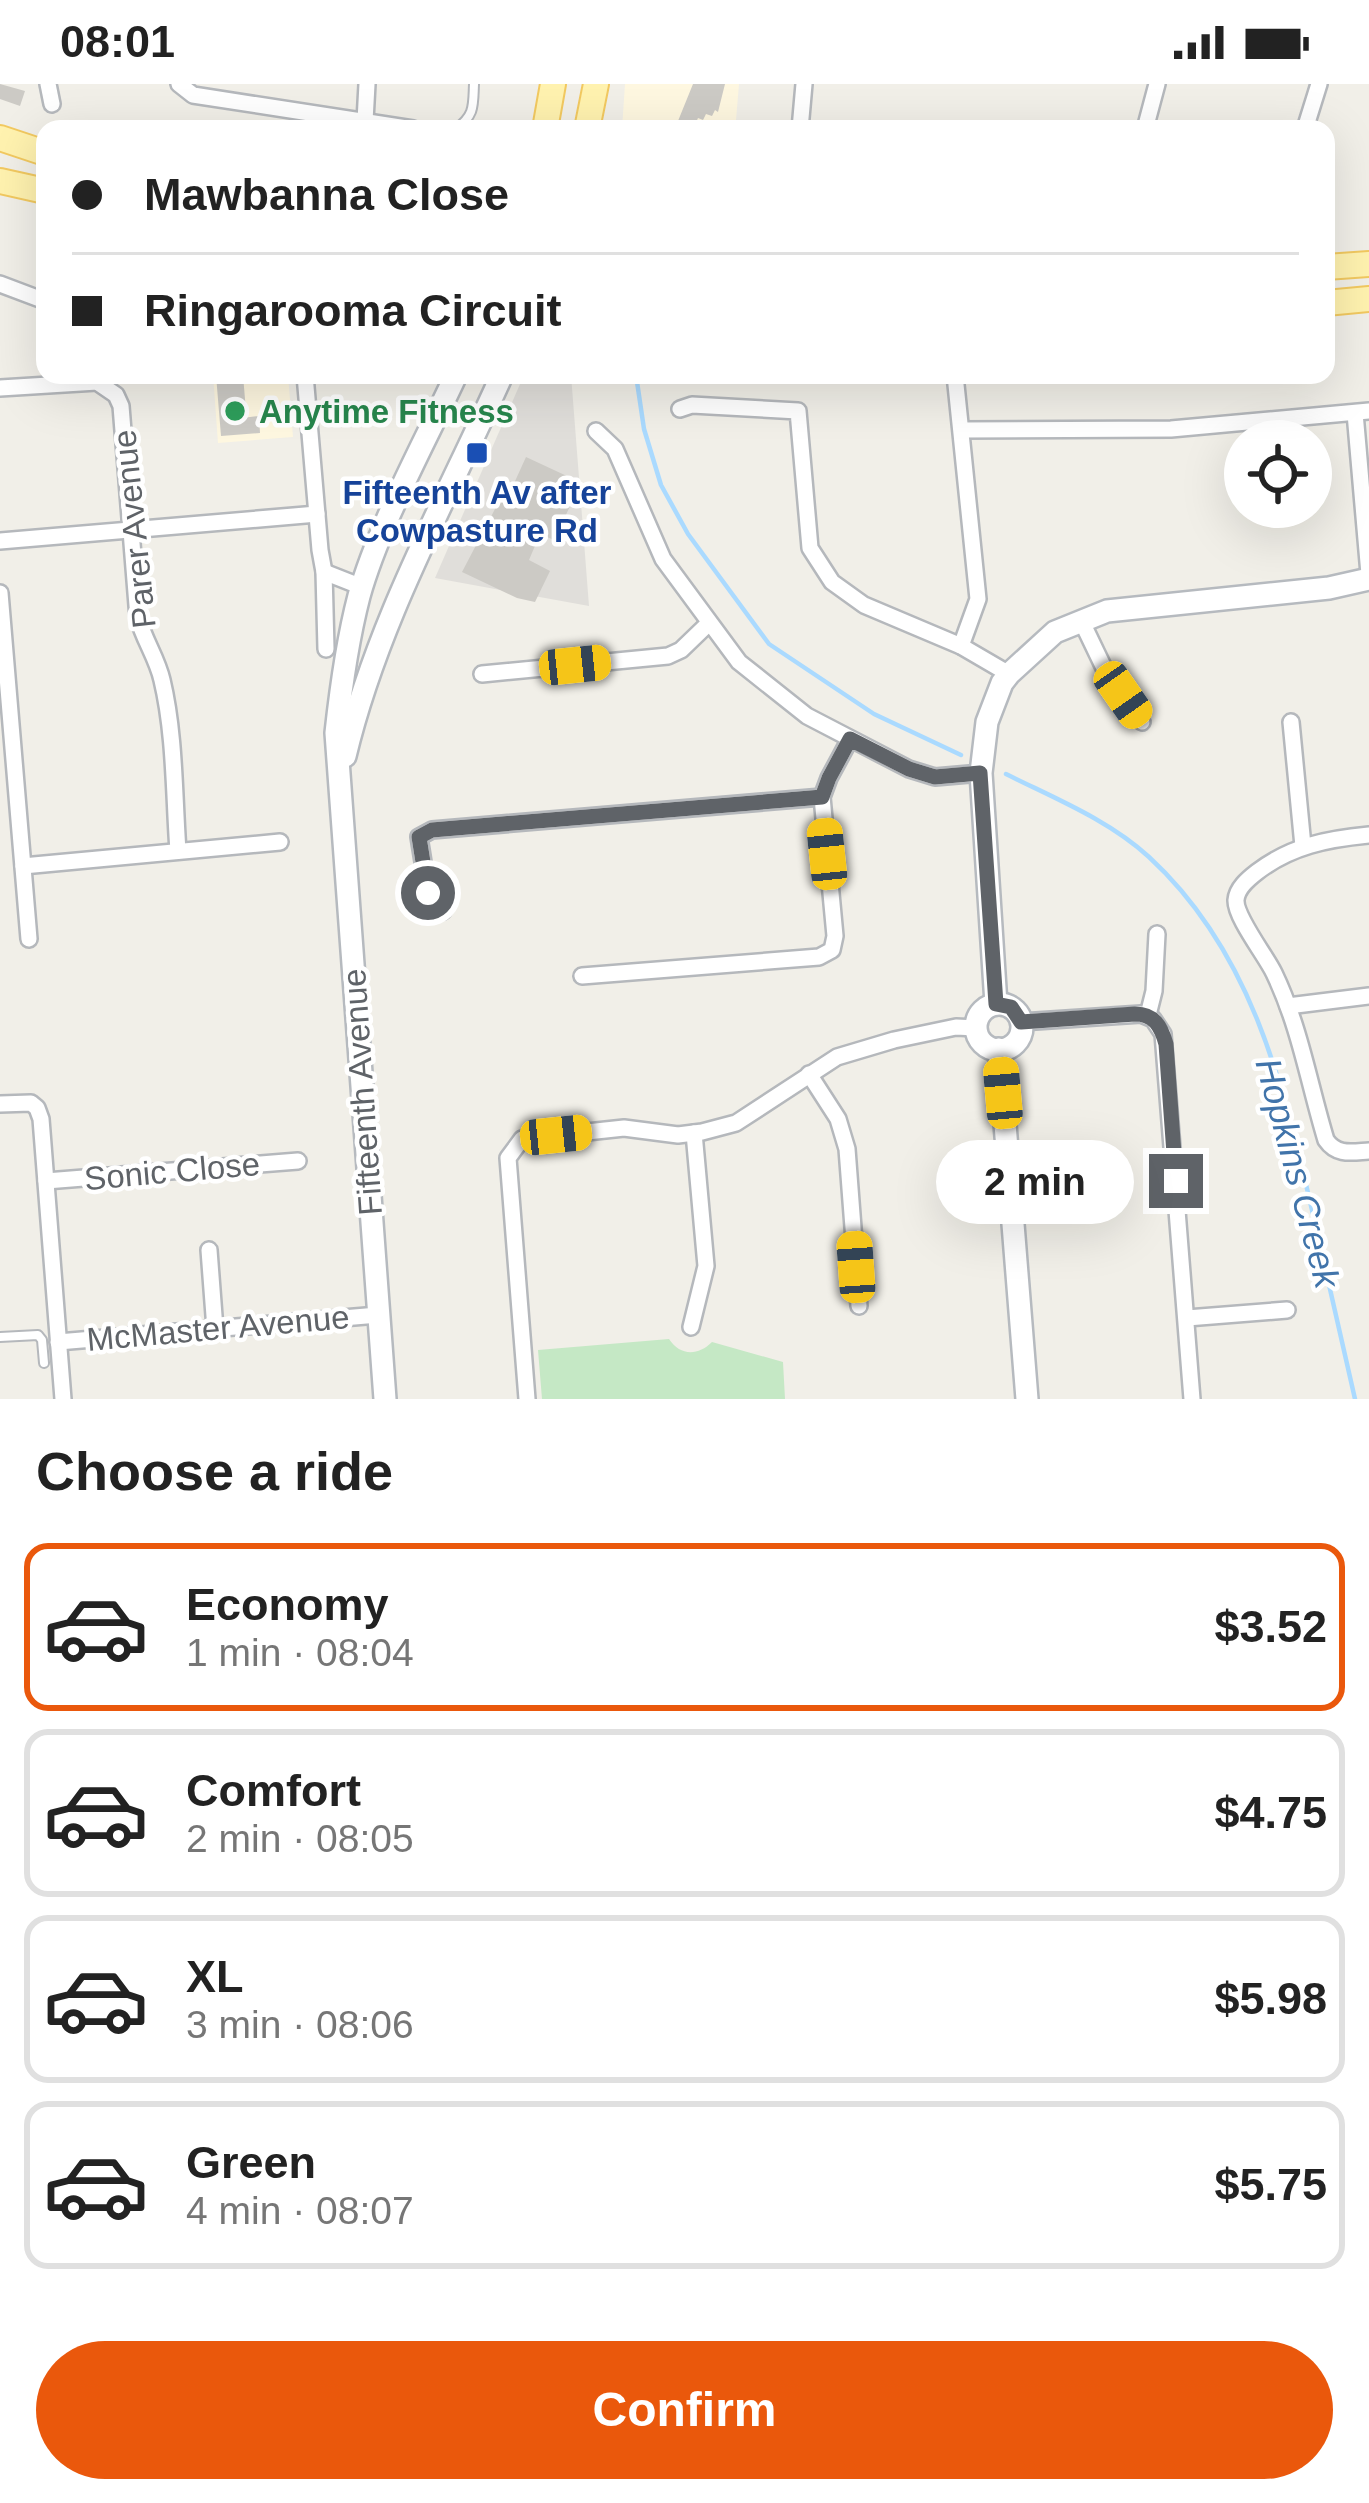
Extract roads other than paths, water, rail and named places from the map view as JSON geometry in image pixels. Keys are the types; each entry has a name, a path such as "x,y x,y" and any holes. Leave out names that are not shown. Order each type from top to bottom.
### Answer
{"main road":[{"path":"546,120 553,84"},
{"path":"589,120 596,84"},
{"path":"0,138 36,150"},
{"path":"0,182 36,189"},
{"path":"1335,266 1369,264"},
{"path":"1335,302 1369,299"},
{"name":"Fifteenth Avenue","path":"385,1399 336,734 344,660 362,586 452,384"},
{"name":"Fifteenth Avenue","path":"338,786 359,700 390,617 498,384"},
{"path":"996,1004 980,773 987,722 1009,674 1044,640 1081,620 1122,608 1315,589 1369,576"},
{"path":"996,1004 1011,1007 1021,1022 1016,1041 1007,1048 985,1045 976,1028 981,1013 996,1004"},
{"path":"999,1049 1027,1399"}],"street":[{"path":"48,84 52,104"},
{"path":"179,84 193,94 359,120"},
{"path":"365,120 367,84"},
{"path":"801,120 803,84"},
{"path":"1147,120 1157,84"},
{"path":"1308,120 1318,84"},
{"path":"0,284 36,298"},
{"name":"Parer Avenue","path":"0,388 36,383"},
{"name":"Parer Avenue","path":"101,384 121,406 138,619 157,661 166,701 178,851"},
{"path":"306,384 324,572 326,649"},
{"path":"956,384 978,598 961,646"},
{"path":"680,409 692,405 798,411 810,548 832,581 864,605 961,646 1009,674"},
{"path":"962,430 1171,429 1362,412 1369,576"},
{"path":"596,431 615,449 663,559 739,662 807,716 909,769 935,777 980,773"},
{"path":"0,541 316,514"},
{"path":"324,572 362,586"},
{"path":"0,593 8,796 22,866 29,939"},
{"path":"1081,620 1104,668 1142,722"},
{"path":"482,674 668,656 709,623"},
{"path":"1291,722 1303,846"},
{"path":"582,976 819,957 832,950 835,936 822,797 850,739"},
{"path":"443,911 428,893 419,837 432,830 822,797"},
{"path":"1369,835 1303,846 1259,871 1241,886 1236,901 1288,1006 1326,1140 1341,1152 1369,1151"},
{"path":"22,866 280,842"},
{"path":"1148,1016 1157,934"},
{"path":"1288,1006 1369,996"},
{"path":"1021,1022 1135,1014 1148,1016 1159,1026 1166,1044 1192,1399"},
{"path":"527,1399 508,1158 522,1139 624,1129 678,1135 736,1123 837,1057 956,1027 976,1028"},
{"path":"809,1073 838,1119 848,1149 859,1306"},
{"path":"0,1105 31,1103 40,1118 63,1399"},
{"path":"691,1327 706,1267 694,1133"},
{"name":"Sonic Close","path":"46,1181 298,1161"},
{"path":"209,1250 215,1329"},
{"path":"1187,1318 1287,1310"},
{"name":"McMaster Avenue","path":"58,1342 378,1315"}],"lane":[{"path":"467,120 473,108 474,84"},
{"path":"0,1337 38,1335 44,1363"}],"waterway":[{"name":"Hopkins Creek","path":"637,384 644,429 661,485 688,534 769,644 874,714 961,755"},
{"name":"Hopkins Creek","path":"1006,774 1099,821 1149,857 1184,894 1237,976 1258,1020 1288,1114 1355,1399"}],"place":[{"name":"Anytime Fitness","path":"235,411"},
{"name":"Fifteenth Av after Cowpasture Rd","path":"477,453"}]}
